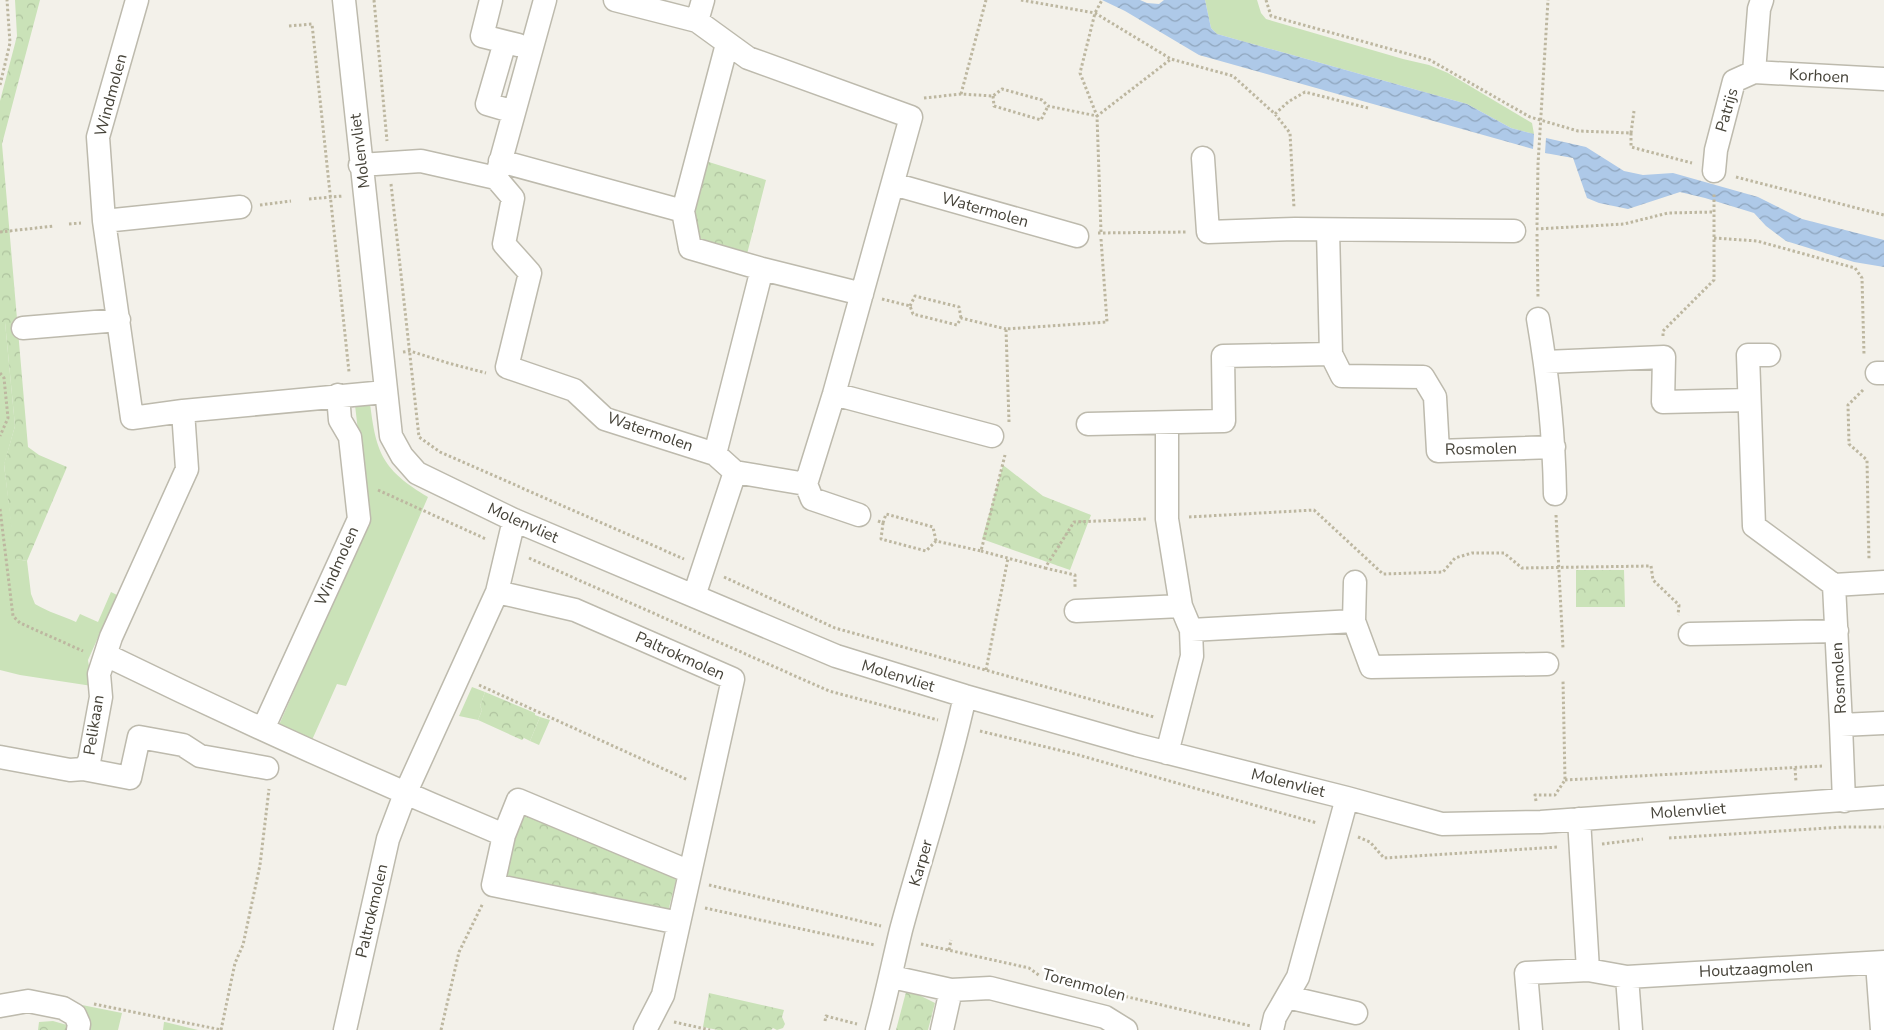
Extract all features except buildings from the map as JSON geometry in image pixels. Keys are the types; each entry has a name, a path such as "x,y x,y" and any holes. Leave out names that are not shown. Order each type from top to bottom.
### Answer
{"street":[{"name":"Windmolen","path":"137,0 98,137 104,221 132,418 183,411 385,392"},
{"name":"Molenvliet","path":"344,0 360,165 365,194 391,436 402,456 417,474 514,520 836,656 965,696 1167,753 1442,824 1540,822 1884,797"},
{"path":"491,0 482,36 531,49"},
{"path":"508,367 530,273 504,244 513,198 498,170 544,0"},
{"path":"616,0 700,11 727,44 748,58 911,117 834,394 806,484 812,499 859,515"},
{"name":"Patrijs","path":"1714,172 1716,150 1734,81 1754,72 1758,9 1762,0"},
{"path":"505,42 487,104 514,112"},
{"path":"727,44 683,211 690,248 762,269 862,294"},
{"name":"Korhoen","path":"1754,72 1884,80"},
{"path":"1203,158 1208,232 1295,229 1514,231"},
{"path":"360,165 421,161 498,170 683,211"},
{"name":"Watermolen","path":"893,184 1077,236"},
{"path":"104,221 240,207"},
{"name":"Rosmolen","path":"1328,230 1331,354 1342,376 1423,377 1435,396 1438,451 1554,447"},
{"name":"Watermolen","path":"715,454 762,269"},
{"path":"1538,318 1545,362 1554,447 1555,494"},
{"path":"23,328 119,320"},
{"path":"1088,424 1224,421 1223,356 1331,354"},
{"path":"1770,355 1748,355 1754,526 1834,585 1877,582"},
{"path":"1545,362 1664,356 1663,402 1749,400"},
{"name":"Watermolen","path":"508,367 574,390 604,419 715,454 735,472"},
{"path":"834,394 1003,438"},
{"name":"Windmolen","path":"263,729 358,519 350,437 340,420 344,395"},
{"path":"183,411 187,469 111,637 103,665 188,695 405,794 504,835"},
{"path":"1167,423 1167,519 1181,606 1191,630 1192,656 1167,753"},
{"path":"694,596 735,472 806,484"},
{"name":"Paltrokmolen","path":"345,1030 388,839 405,794 497,592 514,520"},
{"path":"1355,582 1354,621 1371,667 1547,664"},
{"name":"Rosmolen","path":"1834,585 1844,801"},
{"name":"Paltrokmolen","path":"497,592 575,610 733,679 663,995 648,1023"},
{"path":"1076,611 1181,606"},
{"path":"1191,630 1354,621"},
{"name":"Rosmolen","path":"1690,634 1837,631"},
{"name":"Pelikaan","path":"0,757 70,770 83,769 89,762 101,697 103,665"},
{"name":"Karper","path":"878,1029 892,977 899,940 938,802 965,696"},
{"name":"Rosmolen","path":"1841,725 1884,723"},
{"path":"83,769 130,778 139,737 183,745 200,756 268,775"},
{"path":"1266,1029 1275,1017 1298,976 1347,798"},
{"path":"682,913 493,885 504,835 518,800 690,876"},
{"path":"1579,819 1588,970"},
{"path":"1881,962 1882,1030"},
{"name":"Houtzaagmolen","path":"1531,1030 1526,973 1588,970 1627,977 1881,962"},
{"name":"Torenmolen","path":"892,977 951,990 990,988 1105,1017 1126,1030"},
{"path":"1627,977 1631,1030"},
{"path":"942,1030 951,990"},
{"path":"1287,997 1356,1013"},
{"path":"0,1006 28,1001 63,1008 76,1022"}],"path":[{"path":"0,85 10,43 7,0"},
{"path":"374,0 389,162 420,437 440,452 703,567 835,628 1174,723"},
{"path":"961,94 986,0"},
{"path":"1021,0 1095,13 1171,58 1233,76 1275,114 1290,133 1295,229"},
{"path":"961,318 1006,328 1107,322 1101,233 1097,116 1080,73 1095,13 1102,0"},
{"path":"1266,0 1271,16 1430,60 1530,118 1578,132 1631,133"},
{"path":"1538,318 1538,164 1548,0"},
{"path":"289,26 312,24 331,197 344,395"},
{"path":"911,117 923,99 961,94 994,96 1002,89 1042,100 1048,106 1097,116 1171,58"},
{"path":"1275,114 1288,102 1305,92 1368,108"},
{"path":"994,96 994,106 1041,120 1048,106"},
{"path":"1634,112 1631,147 1702,166 1714,172 1884,215"},
{"path":"309,199 365,194"},
{"path":"240,207 291,200"},
{"path":"1538,229 1624,224 1668,213 1714,210 1714,280 1663,331 1664,356"},
{"path":"0,232 54,226"},
{"path":"1077,236 1101,233 1208,232"},
{"path":"1714,238 1757,241 1855,268 1862,278 1873,374 1848,405 1849,444 1868,460 1877,582"},
{"path":"862,294 910,306 914,314 957,325 961,318 959,307 915,296 910,306"},
{"path":"981,551 1003,438 1006,328"},
{"path":"382,354 410,351 492,374 508,367"},
{"path":"0,373 4,378 8,418 0,436"},
{"path":"0,509 13,616 20,623 83,652 86,669 103,665"},
{"path":"1046,568 1074,522 1167,519 1314,510 1383,574 1443,572 1455,558 1472,553 1504,553 1522,568 1651,566 1653,580 1678,605 1678,618 1690,634"},
{"path":"886,514 933,527 936,541 926,551 881,539 886,514"},
{"path":"859,515 883,523"},
{"path":"936,541 1075,576 1076,611"},
{"path":"986,670 1008,558"},
{"path":"458,676 709,790"},
{"path":"1565,780 1843,765"},
{"path":"76,1022 78,1001 222,1030 235,963 242,945 260,866 268,775"},
{"path":"690,876 899,940"},
{"path":"441,1030 459,952 493,885"},
{"path":"682,913 899,940"},
{"name":"Torenmolen","path":"899,940 1029,968 1042,977"},
{"path":"949,950 952,940"},
{"name":"Torenmolen","path":"1108,993 1266,1029"},
{"path":"825,1021 826,1016 878,1029"},
{"path":"648,1023 710,1030"}],"green space":[{"path":"15,0 40,0 2,144 28,447 39,455 67,467 27,561 15,559 4,464 15,426 5,322 0,322 0,101 17,36"},
{"path":"1205,0 1257,0 1261,13 1266,19 1429,65 1448,73 1532,123 1534,134 1511,128 1467,104 1217,34 1211,28"},
{"path":"696,158 766,180 746,258 678,238"},
{"path":"0,322 5,322 15,426 4,465 16,559 27,561 31,594 35,604 76,622 80,614 98,622 111,592 117,595 88,660 92,686 0,670"},
{"path":"370,403 375,435 384,459 401,478 428,497 346,686 337,684 312,740 279,725 361,539 368,518 355,405"},
{"path":"1003,465 1043,496 1091,515 1070,570 982,539"},
{"path":"1576,570 1624,570 1625,607 1576,607"},
{"path":"472,687 485,692 478,720 459,716"},
{"path":"485,692 535,713 535,715 540,717 530,741 524,738 522,740 478,720"},
{"path":"540,717 550,720 539,745 530,741"},
{"path":"524,807 677,876 668,912 502,877"},
{"path":"906,992 915,993 935,1003 928,1030 896,1030"},
{"path":"709,993 784,1010 782,1017 785,1024 783,1028 777,1030 773,1028 771,1030 718,1030 703,1027"},
{"path":"82,1005 122,1013 118,1030 86,1030 81,1009"},
{"path":"53,1021 67,1025 66,1030 38,1030 39,1022"},
{"path":"165,1022 198,1030 163,1030"}],"water":[{"path":"1102,0 1140,0 1159,4 1164,0 1205,0 1211,28 1217,34 1467,104 1511,128 1534,134 1533,149 1199,55 1125,11"},
{"path":"1546,138 1586,147 1624,171 1643,175 1673,173 1758,197 1802,219 1884,240 1884,267 1854,262 1786,241 1766,226 1754,213 1680,192 1628,209 1599,203 1587,198 1573,158 1545,153"}]}
